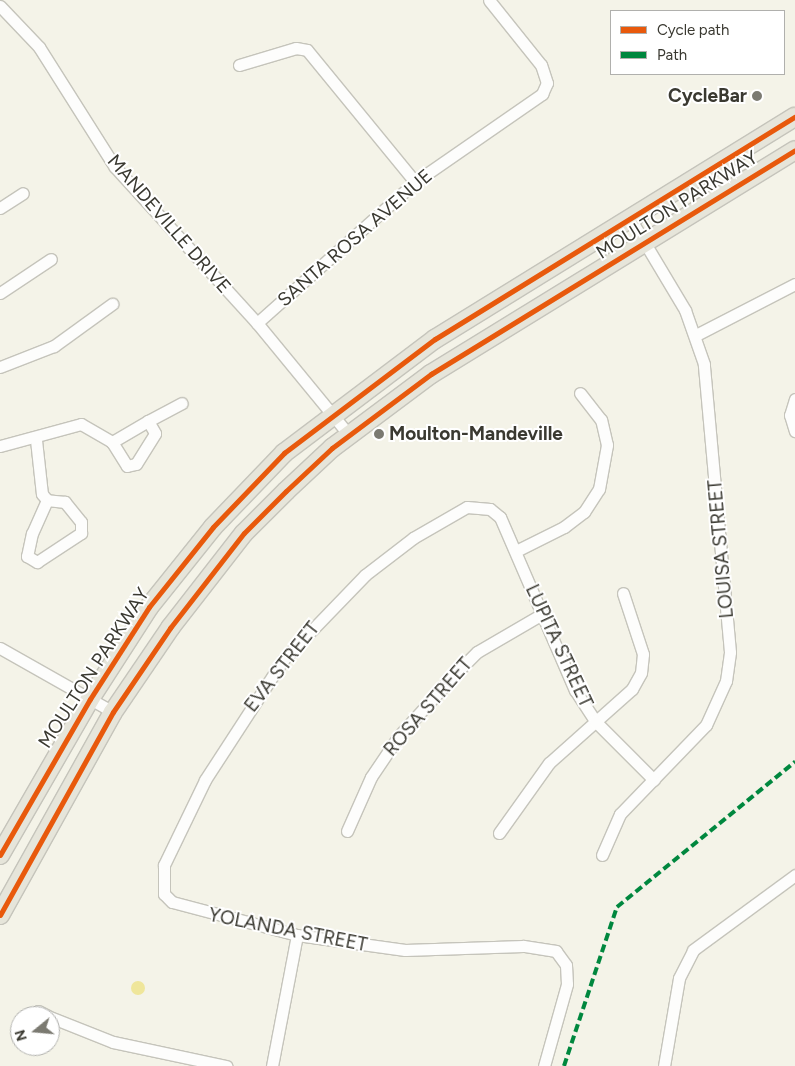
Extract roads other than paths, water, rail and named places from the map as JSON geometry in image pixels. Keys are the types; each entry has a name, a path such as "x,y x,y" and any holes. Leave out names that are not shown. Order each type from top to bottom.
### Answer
{"main road":[{"name":"MOULTON PARKWAY","path":"0,855 90,699 185,560 284,453 332,413 435,339 795,117"},
{"name":"MOULTON PARKWAY","path":"0,915 113,712 205,579 239,539 349,435 431,374 795,150"}],"street":[{"name":"SANTA ROSA AVENUE","path":"257,323 415,182 535,102 547,83 541,65 489,0"},
{"name":"MANDEVILLE DRIVE","path":"0,6 39,47 116,167 257,323 349,435"},
{"path":"239,65 296,48 307,50 415,182"},
{"path":"0,208 23,193"},
{"name":"LOUISA STREET","path":"602,855 620,814 706,725 723,687 730,652 704,364 696,335 630,218"},
{"path":"0,293 51,259"},
{"path":"696,335 795,284"},
{"path":"0,367 54,346 112,304"},
{"path":"516,551 564,527 584,512 599,489 607,445 601,420 580,392"},
{"path":"795,399 790,415 795,432"},
{"path":"112,442 182,403"},
{"path":"0,446 36,440 81,424 112,442 127,466 136,464 155,433 148,421"},
{"path":"36,440 42,494 48,500 65,502 81,522 81,533 37,562 27,556 32,533 48,500"},
{"name":"LUPITA STREET","path":"480,506 500,517 575,690 595,721 654,780"},
{"name":"EVA STREET","path":"164,894 164,865 205,780 283,660 365,575 413,538 467,507 480,506"},
{"path":"499,833 549,763 632,688 641,673 643,654 623,593"},
{"name":"ROSA STREET","path":"346,831 371,777 398,738 452,676 477,652 542,614"},
{"path":"0,648 113,712"},
{"path":"664,1066 679,978 693,950 795,875"},
{"name":"YOLANDA STREET","path":"164,894 182,908 297,935 405,950 545,948 564,959 565,999 544,1066"},
{"path":"272,1066 297,935"},
{"path":"60,1021 114,1042 226,1066"}],"place":[{"name":"CycleBar","path":"757,96"},
{"name":"Moulton-Mandeville","path":"379,434"}]}
